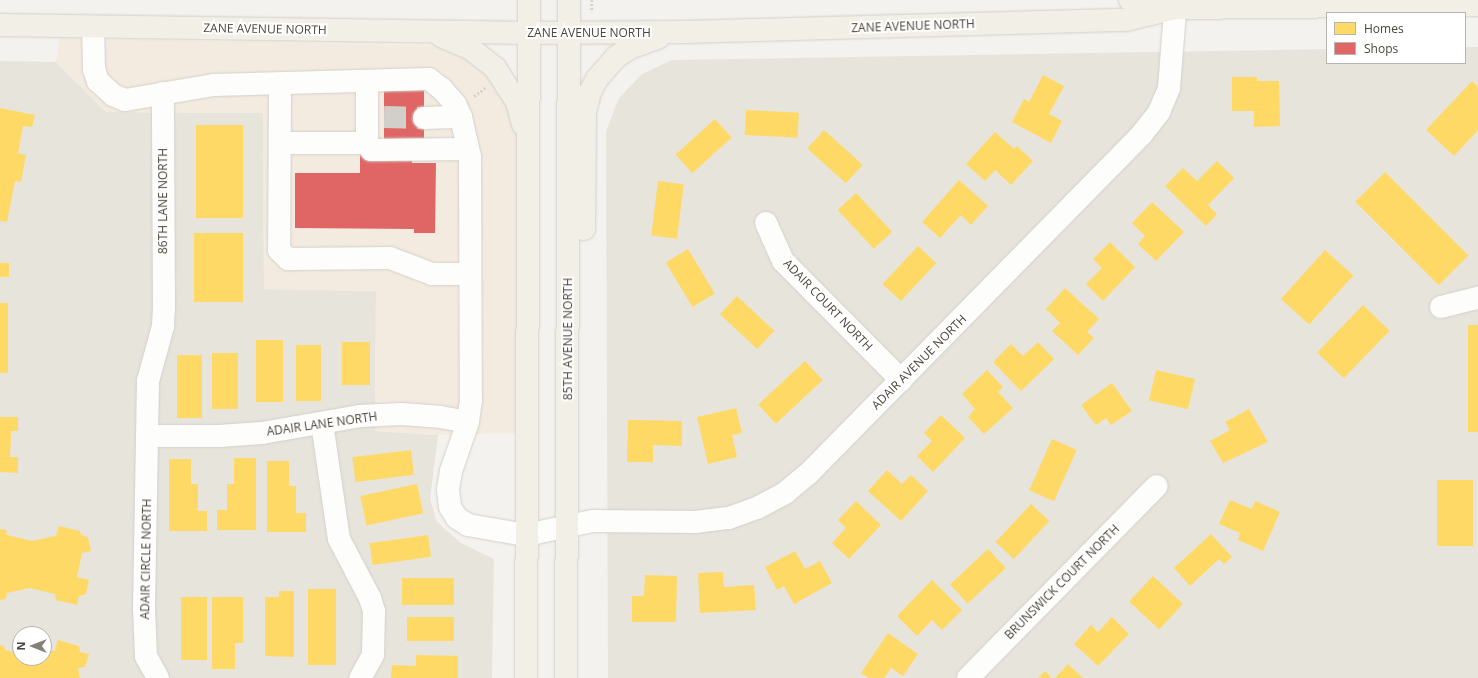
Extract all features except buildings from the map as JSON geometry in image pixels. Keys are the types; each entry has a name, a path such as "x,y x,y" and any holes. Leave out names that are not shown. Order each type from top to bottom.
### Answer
{"main road":[{"path":"526,678 529,0"},
{"name":"85TH AVENUE NORTH","path":"566,678 569,0"},
{"name":"ZANE AVENUE NORTH","path":"1130,0 1176,4 1478,5"},
{"name":"ZANE AVENUE NORTH","path":"0,25 388,32 684,32 1126,20 1176,4"},
{"path":"388,32 435,35 454,41 484,57 495,68 517,102 529,143"},
{"path":"568,337 583,293 585,112 590,92 606,67 630,48 654,39 684,32"}],"street":[{"name":"ADAIR AVENUE NORTH","path":"526,535 567,528 593,521 695,522 722,519 757,508 785,493 809,473 1142,134 1159,112 1169,88 1176,4"},
{"path":"93,26 94,69 98,81 106,90 125,100 214,85 429,79 455,104 461,117 468,148 471,400 468,422 451,472 448,490 450,507 457,518 468,525 526,535"},
{"path":"367,81 375,117 367,142 371,150 468,148"},
{"path":"280,84 279,250 288,259 390,258 432,274 469,274"},
{"name":"86TH LANE NORTH","path":"148,436 148,381 163,326 164,308 163,93"},
{"path":"424,118 461,117"},
{"path":"280,143 367,142"},
{"name":"ADAIR COURT NORTH","path":"766,223 783,261 901,380"},
{"path":"1441,307 1478,298"},
{"name":"ADAIR LANE NORTH","path":"148,436 219,436 322,423 360,416 401,414 440,417 468,422"},
{"path":"322,423 339,539 370,598 374,611 373,655 360,678"},
{"name":"ADAIR CIRCLE NORTH","path":"148,436 145,636 146,656 158,678"},
{"name":"BRUNSWICK COURT NORTH","path":"968,678 1157,486"}],"shaded area":[{"path":"59,38 441,46 465,56 496,82 517,124 518,433 438,435 375,431 376,291 264,289 263,113 106,112 56,62"},
{"path":"1466,47 1478,47 1478,678 608,678 606,131 619,98 642,74 672,60 1326,49 1326,64 1466,64"},
{"path":"0,61 56,62 106,112 263,113 264,289 376,291 375,431 438,435 430,499 437,522 461,543 494,559 492,678 0,678"}],"tunnel":[{"path":"384,117 424,118"}]}
